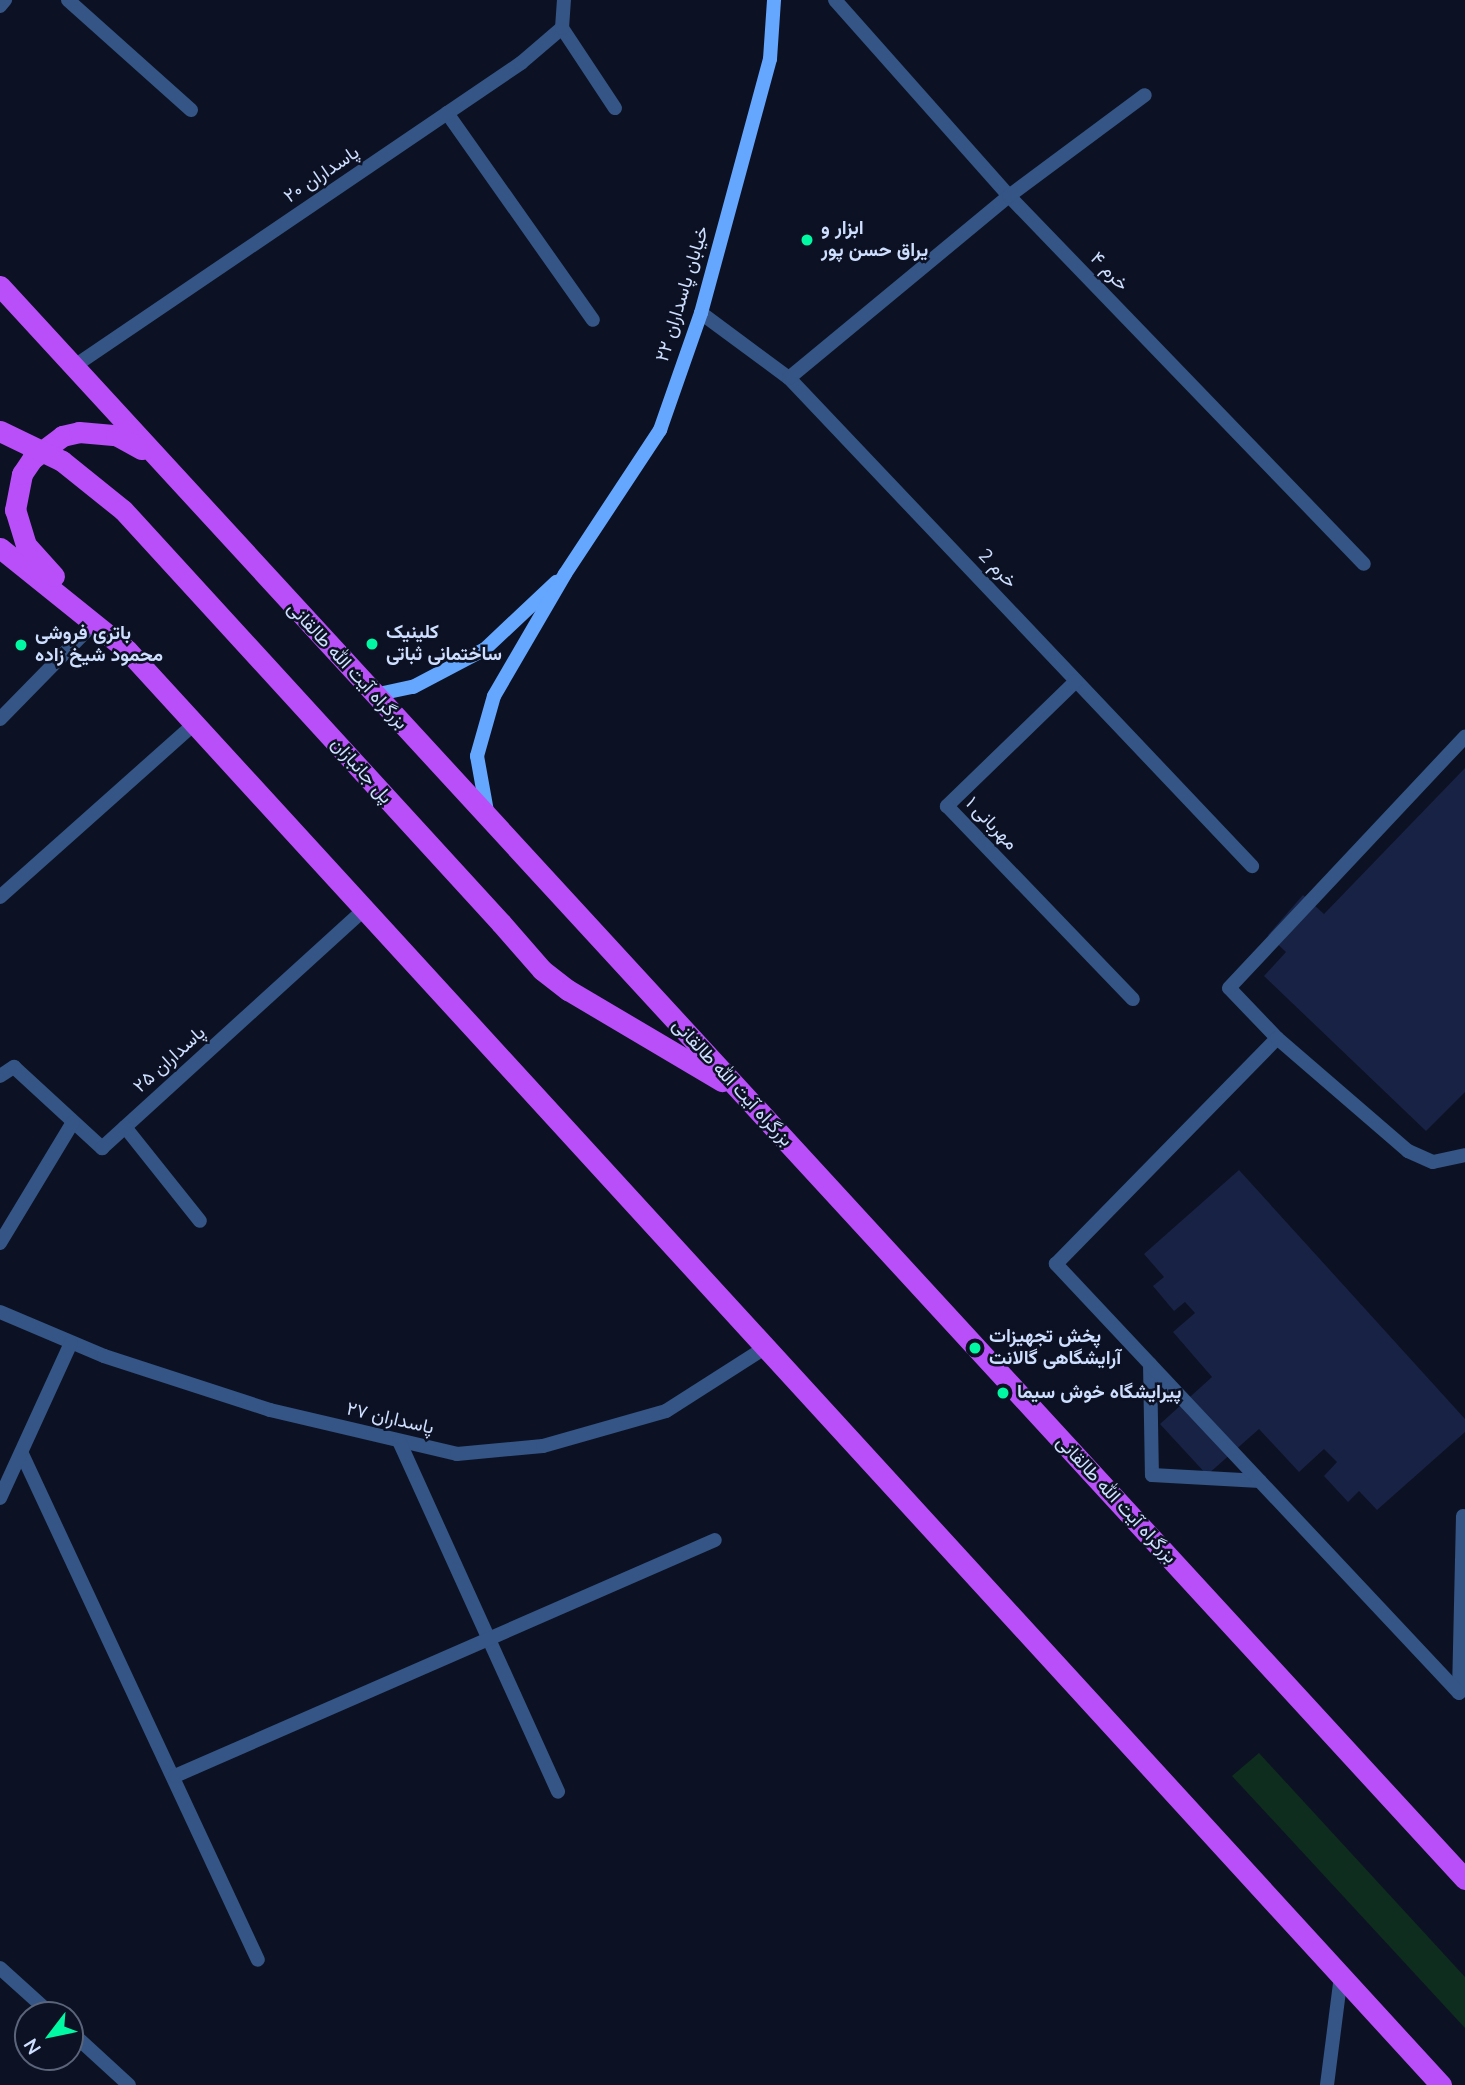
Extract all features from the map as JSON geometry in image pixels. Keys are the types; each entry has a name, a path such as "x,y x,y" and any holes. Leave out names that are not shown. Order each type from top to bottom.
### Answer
{"highway":[{"name":"بزرگراه آیت الله طالقانی","path":"0,286 76,365 154,457 1465,1879"},
{"name":"پل جانبازان","path":"0,431 62,461 123,510 542,970 591,1007 739,1091"},
{"path":"154,457 116,435 79,432 54,441 32,458 17,491 15,510 26,545 195,723 1441,2085"},
{"path":"0,548 127,650"}],"main road":[{"name":"خیابان پاسداران ۲۲","path":"489,819 478,756 494,696 565,574 660,430 701,313 770,59 774,0"},
{"name":"خیابان پاسداران ۲۲","path":"374,695 413,687 485,649 565,574"}],"street":[{"path":"0,6 5,0"},
{"path":"68,0 191,110"},
{"path":"564,0 562,28 615,108"},
{"name":"خرم ۴","path":"835,0 1009,196 1364,564"},
{"name":"پاسداران ۲۰","path":"76,365 447,113 562,28"},
{"path":"789,379 1009,196 1145,95"},
{"path":"447,113 593,320"},
{"name":"خرم 2","path":"701,313 789,379 1252,866"},
{"path":"0,719 95,622"},
{"name":"مهربانی ۱","path":"1076,681 947,806 1133,999"},
{"path":"0,897 195,723"},
{"path":"1465,737 1229,988 1277,1038 1408,1150 1433,1162 1465,1155"},
{"name":"پاسداران ۲۵","path":"0,1076 14,1067 102,1148 365,909"},
{"path":"1277,1038 1056,1264 1460,1693 1463,1516"},
{"path":"0,1243 73,1122"},
{"path":"125,1127 200,1221"},
{"name":"پاسداران ۲۷","path":"0,1312 71,1343 270,1410 457,1454 543,1446 666,1411 766,1348"},
{"path":"0,1497 71,1343"},
{"path":"1150,1364 1152,1475 1260,1481"},
{"path":"398,1441 558,1792"},
{"path":"22,1454 175,1776 258,1960"},
{"path":"175,1776 715,1540"},
{"path":"0,1968 37,2001"},
{"path":"1327,2085 1341,1976"},
{"path":"84,2044 129,2085"}],"green space":[{"path":"1259,1753 1465,1977 1465,2028 1232,1776"}],"building":[{"path":"1465,768 1465,1092 1426,1131 1264,976 1286,952 1268,935 1303,895 1324,914"},
{"path":"1239,1170 1465,1419 1465,1432 1377,1510 1359,1491 1348,1502 1324,1476 1337,1462 1324,1449 1299,1472 1259,1429 1207,1475 1160,1424 1212,1377 1173,1332 1195,1313 1185,1302 1174,1311 1153,1286 1164,1277 1144,1254"}],"place":[{"name":"ابزار و یراق حسن پور","path":"807,240"},
{"name":"کلینیک ساختمانی ثباتی","path":"372,644"},
{"name":"باتری فروشی محمود شیخ زاده","path":"21,645"},
{"name":"پخش تجهیزات آرایشگاهی گالانت","path":"975,1348"},
{"name":"پیرایشگاه خوش سیما","path":"1003,1393"}]}
